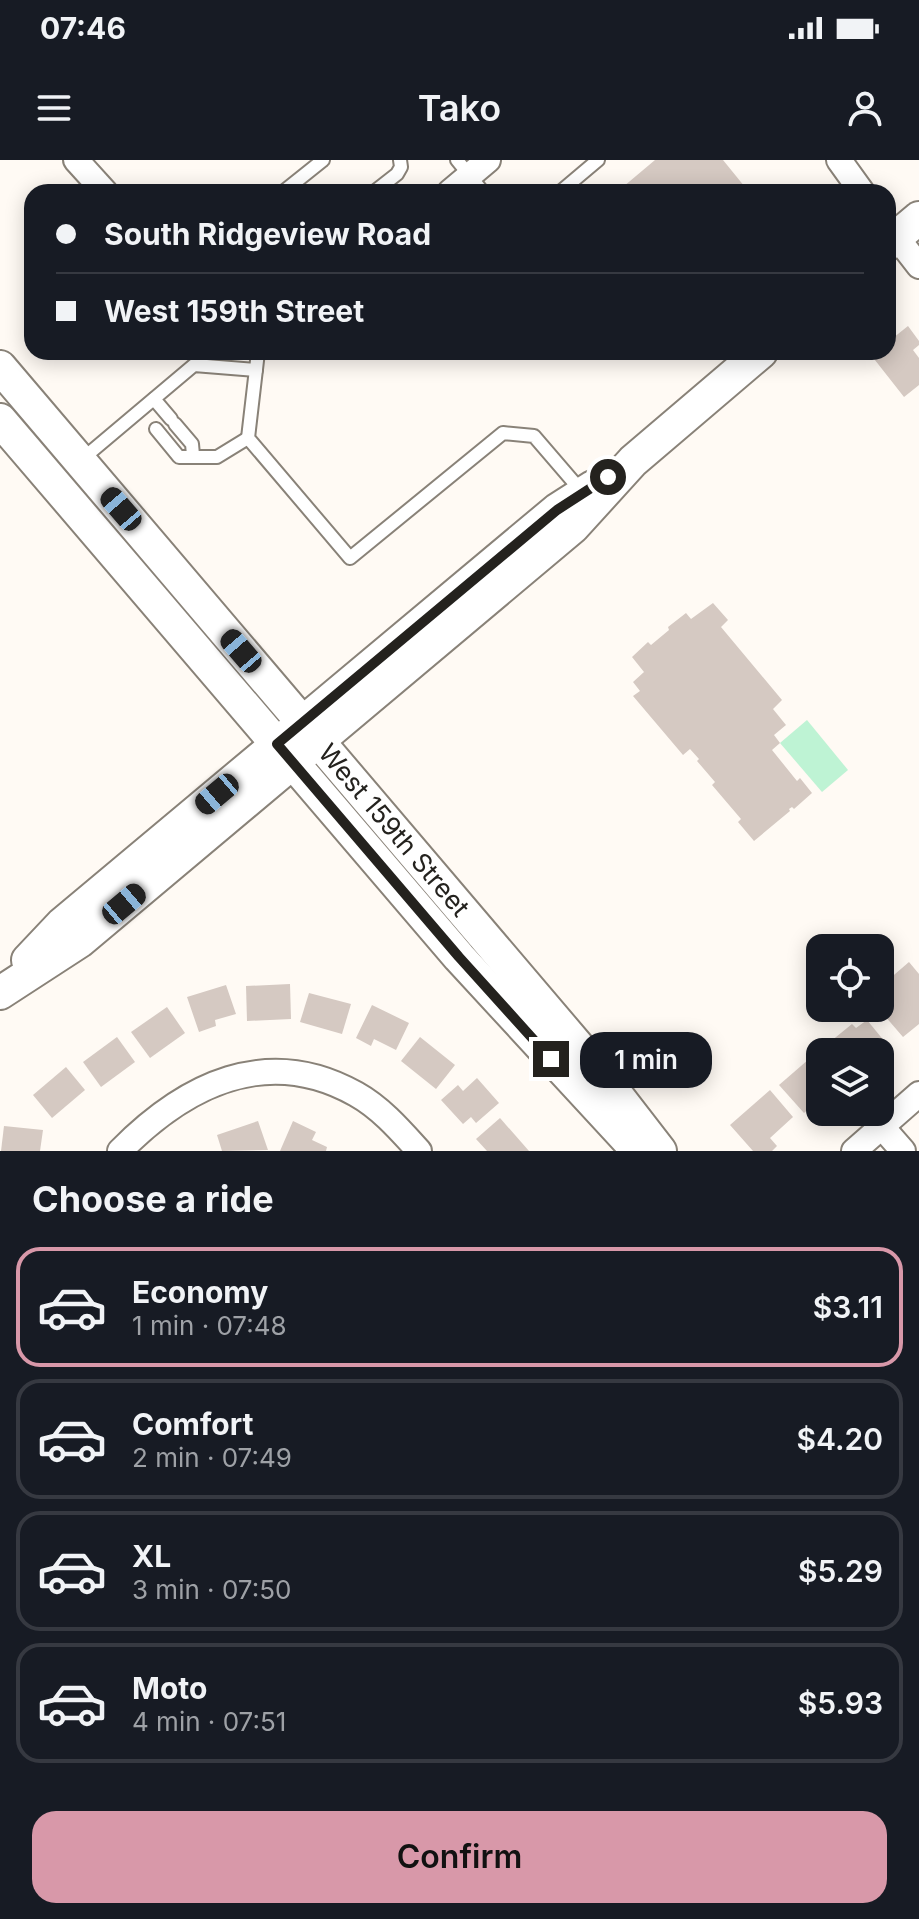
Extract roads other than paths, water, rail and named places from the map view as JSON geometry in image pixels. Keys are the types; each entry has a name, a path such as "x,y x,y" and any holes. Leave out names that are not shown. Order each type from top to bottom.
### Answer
{"main road":[{"path":"310,732 573,527 633,461 752,360"},
{"name":"West 159th Street","path":"0,367 602,1074 660,1151"},
{"name":"West 159th Street","path":"0,420 459,957 638,1151"},
{"path":"0,992 80,941 557,510 633,461"}],"street":[{"path":"76,160 98,184"},
{"path":"839,160 856,184"},
{"path":"898,231 919,266"},
{"path":"120,1151 178,1102 209,1085 238,1074 267,1071 323,1079 356,1094 387,1116 419,1151"},
{"path":"854,1151 919,1094"},
{"path":"882,1127 903,1151"}],"lane":[{"path":"293,184 323,160"},
{"path":"384,184 397,174 401,167 400,160"},
{"path":"570,184 598,160"},
{"path":"257,360 248,438 350,558 503,433 534,436 583,493"},
{"path":"80,461 194,365 256,370"},
{"path":"154,399 192,444 193,455"},
{"path":"140,411 179,457 217,457 248,438"}]}
